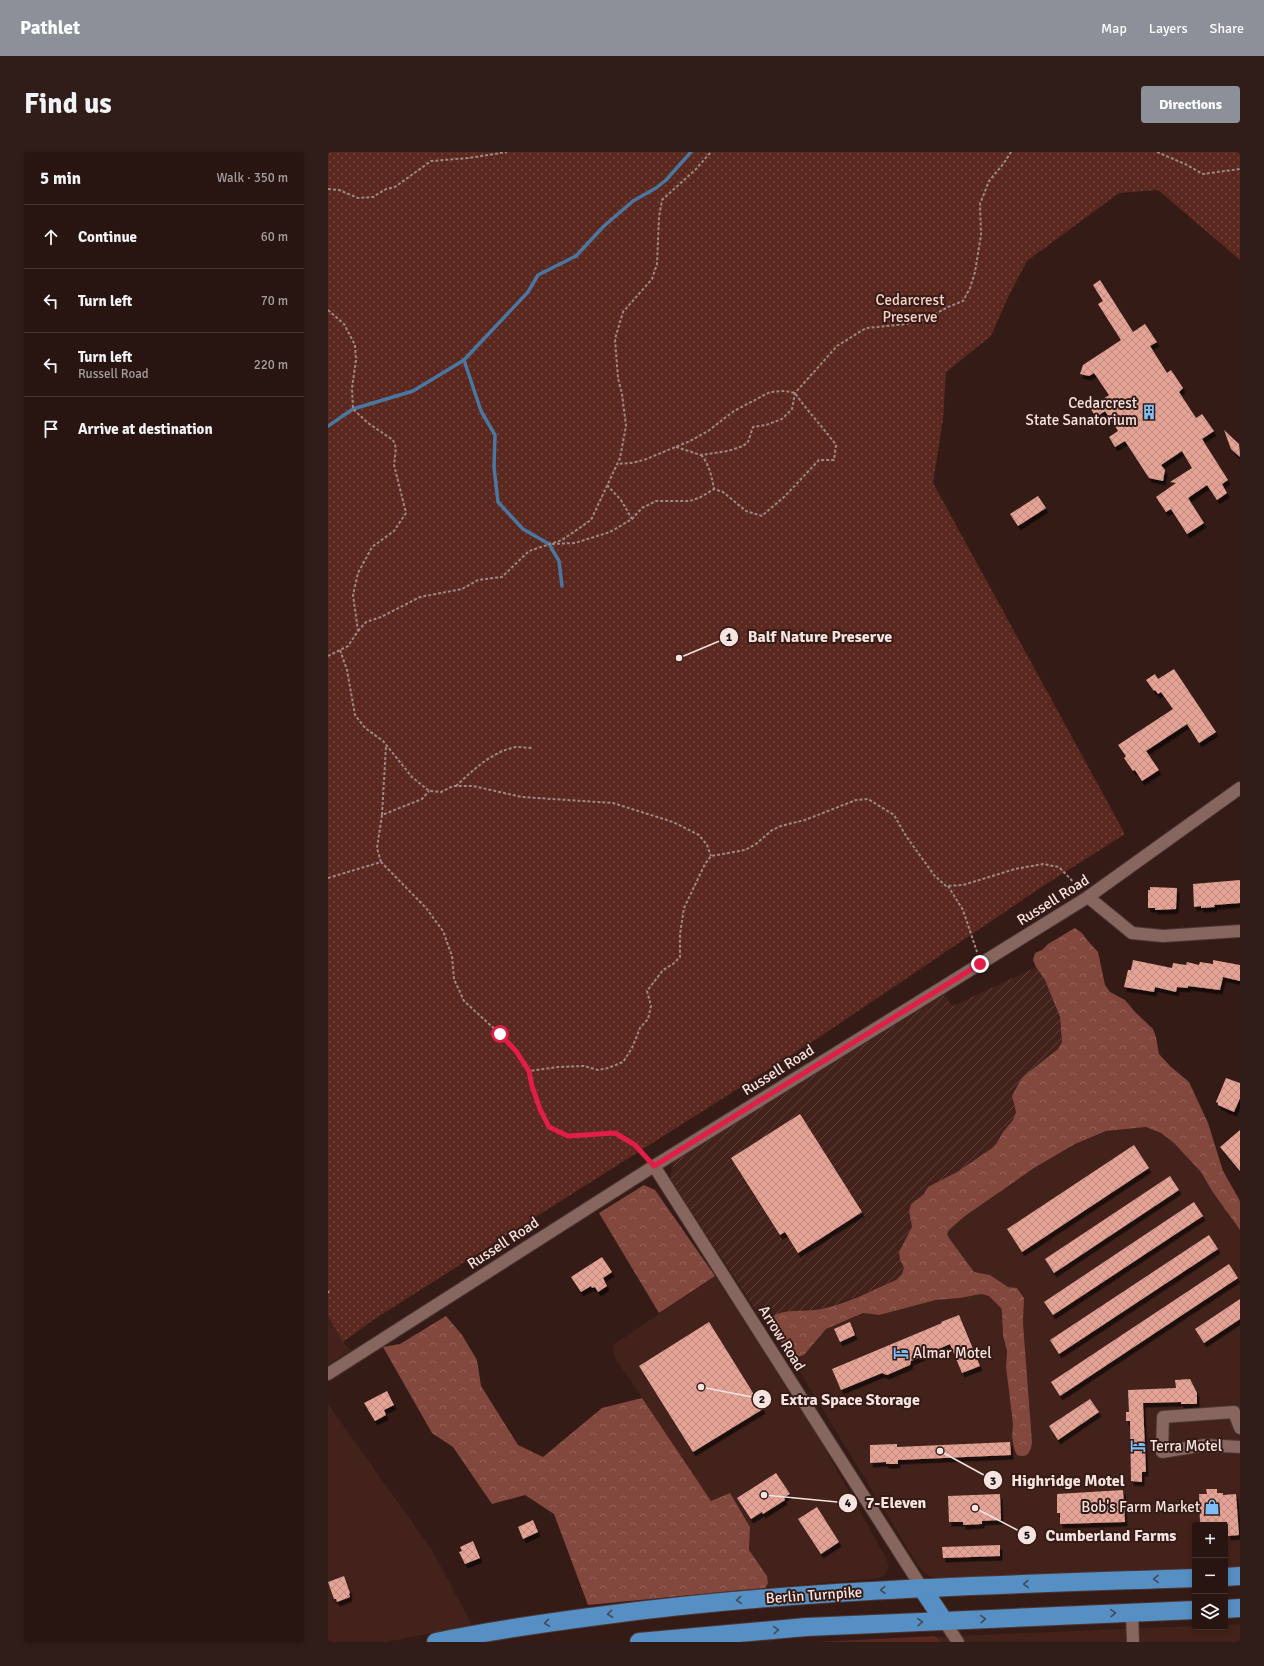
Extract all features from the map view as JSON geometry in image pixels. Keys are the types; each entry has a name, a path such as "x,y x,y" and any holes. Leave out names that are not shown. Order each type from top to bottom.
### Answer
{"highway":[{"path":"1228,1576 1240,1576"},
{"name":"Berlin Turnpike","path":"436,1642 523,1626 646,1610 806,1594 922,1588 1192,1578"},
{"path":"922,1588 944,1621"},
{"path":"1228,1609 1240,1608"},
{"path":"639,1642 806,1627 1192,1610"}],"street":[{"name":"Russell Road","path":"328,1374 654,1166 1088,897 1240,788"},
{"path":"1088,897 1132,934 1163,936 1240,931"},
{"name":"Arrow Road","path":"654,1166 922,1588"},
{"path":"1240,1428 1234,1412 1163,1417 1162,1452 1205,1445 1240,1447"},
{"path":"1132,1612 1133,1642"},
{"path":"944,1621 958,1642"}],"path":[{"path":"328,188 339,190 358,198 373,197 386,189 395,187 431,160 469,158 507,152"},
{"path":"328,656 348,646 366,622 381,617 420,597 462,589 478,580 502,577 529,551 562,540 591,520 620,458 626,426 622,394 618,378 614,339 623,312 652,279 657,264 659,217 662,200 695,170 711,152"},
{"path":"676,447 701,455 728,452 743,446 750,438 753,427 774,422 788,414 792,409 794,393 838,346 866,328 906,324 926,319 963,301 976,272 981,235 980,204 989,181 1011,152"},
{"path":"1157,152 1185,164 1203,174 1240,169"},
{"path":"328,310 344,324 355,345 356,360 352,388 353,409 368,423 393,440 396,448 394,465 406,513 394,531 372,547 358,573 353,596 358,631"},
{"path":"549,544 575,543 610,532 632,519 642,508 656,501 690,501 714,489 723,492 746,511 762,516 785,496 819,460 834,460 836,445 794,393 785,391 770,392 734,411 696,438 676,447 631,463 617,464"},
{"path":"701,455 705,459 714,489"},
{"path":"607,486 622,500 632,519"},
{"path":"340,650 346,670 355,715 365,728 386,745 412,777 429,791 441,792 455,786 476,768 499,753 517,747 532,748"},
{"path":"386,745 382,814 377,848 381,862 426,908 443,931 452,956 454,979 464,1001 516,1051 529,1071 532,1086 540,1109 549,1127 568,1136 615,1133 635,1145 654,1166"},
{"path":"455,786 473,786 522,797 549,797 613,803 673,822 699,835 711,856"},
{"path":"382,814 422,799 429,791"},
{"path":"529,1071 558,1067 584,1066 598,1070 623,1062 632,1048 640,1028 648,1019 651,1006 647,991 663,970 680,957 680,934 684,908 705,864 711,856 745,850 756,844 772,830 780,826 805,820 856,800 868,799 894,815 906,836 934,875 946,886 962,886 1015,869 1043,864 1060,867 1088,897"},
{"path":"328,878 381,862"},
{"path":"948,886 963,910 981,961 980,964"}],"shaded area":[{"path":"1036,967 1045,980 1060,1018 1062,1042 1058,1049 1025,1075 1012,1096 1016,1112 1013,1120 1003,1132 995,1146 957,1172 928,1187 924,1194 911,1204 909,1211 912,1227 899,1252 900,1260 904,1267 902,1274 896,1280 831,1307 799,1312 787,1312 775,1315 758,1314 670,1178 674,1162 944,995 953,1006"},
{"path":"1146,1127 1161,1133 1174,1143 1201,1172 1212,1191 1240,1230 1240,1567 1228,1567 1228,1522 1192,1522 1192,1568 935,1578 923,1572 917,1564 792,1359 804,1355 826,1329 863,1313 879,1315 936,1300 981,1294 989,1296 1001,1308 1002,1312 1003,1336 1007,1351 1006,1367 1013,1424 1012,1436 1032,1442 1023,1323 1024,1297 1017,1288 1008,1287 990,1275 974,1272 947,1234 949,1230 965,1216 1034,1168 1075,1144 1106,1131"},
{"path":"715,1276 820,1440 886,1558 889,1566 885,1574 880,1578 765,1588 768,1583 767,1576 749,1550 750,1527 730,1493 711,1501 614,1356 613,1345"},
{"path":"328,1316 343,1342 351,1350 328,1365"},
{"path":"328,1404 432,1550 472,1625 386,1642 328,1642"},
{"path":"1240,1624 1240,1642 817,1642 1192,1626 1192,1630 1228,1630 1228,1625"}],"green space":[{"name":"Cedarcrest Preserve","path":"328,152 1240,152 1240,260 1158,190 1119,193 1027,261 1009,295 991,336 946,372 943,419 933,483 1125,834 1043,886 821,1036 373,1320 343,1342 328,1316"},
{"path":"1075,928 1082,933 1098,952 1105,985 1110,992 1125,1000 1153,1029 1159,1054 1170,1066 1189,1082 1208,1123 1223,1171 1240,1201 1240,1230 1212,1191 1201,1172 1174,1143 1161,1133 1146,1127 1106,1131 1075,1144 1034,1168 965,1216 949,1230 947,1234 949,1238 974,1272 990,1275 1008,1287 1017,1288 1024,1298 1023,1323 1032,1442 1028,1453 1021,1456 1017,1455 1012,1436 1013,1424 1006,1367 1007,1351 1003,1336 1002,1312 1001,1308 989,1296 981,1294 936,1300 879,1315 863,1313 826,1329 804,1355 792,1359 771,1326 771,1321 774,1316 779,1313 816,1310 840,1304 896,1280 902,1274 904,1267 900,1260 899,1252 912,1227 909,1211 911,1204 924,1194 928,1187 957,1172 995,1146 1003,1132 1013,1120 1016,1112 1012,1096 1020,1081 1025,1075 1058,1049 1062,1042 1060,1017 1045,980 1033,960 1035,953"},
{"path":"644,1185 655,1190 715,1276 659,1313 599,1213"},
{"path":"446,1316 462,1335 477,1360 481,1386 518,1445 543,1457 602,1408 642,1398 711,1501 730,1493 750,1527 749,1550 767,1576 768,1583 765,1588 588,1605 554,1514 525,1495 492,1504 453,1447 432,1433 383,1347 400,1344"},
{"path":"934,1636 940,1640 940,1642 817,1642"}],"building":[{"name":"Cedarcrest State Sanatorium","path":"1100,280 1133,332 1145,324 1157,342 1150,346 1167,373 1171,370 1183,388 1179,392 1196,418 1202,414 1214,431 1202,439 1228,480 1222,484 1227,493 1217,500 1207,485 1188,498 1204,523 1187,534 1171,509 1166,512 1156,497 1176,483 1170,482 1192,468 1182,451 1161,465 1165,470 1163,481 1149,478 1125,441 1115,447 1109,437 1118,431 1105,411 1096,417 1090,408 1109,395 1094,373 1089,376 1080,374 1083,365 1121,340 1098,304 1103,301 1093,285"},
{"path":"1224,430 1239,444 1240,457 1231,449"},
{"path":"1038,496 1046,508 1018,526 1010,514"},
{"path":"1174,669 1216,732 1199,743 1187,724 1146,751 1159,770 1142,781 1135,770 1133,771 1124,758 1126,756 1118,745 1173,709 1161,692 1158,694 1155,690 1154,691 1146,680 1155,674 1158,679"},
{"path":"1240,880 1240,903 1214,905 1215,907 1194,907 1193,884"},
{"path":"1150,887 1177,888 1176,909 1155,910 1155,908 1148,908 1148,890 1150,890"},
{"path":"1133,960 1172,968 1173,963 1186,965 1187,962 1199,965 1200,962 1213,964 1213,960 1240,965 1240,981 1223,977 1220,990 1188,986 1188,988 1177,987 1176,992 1155,987 1154,992 1124,987 1128,970 1131,970"},
{"path":"1226,1078 1240,1083 1240,1098 1234,1112 1218,1105 1216,1102"},
{"path":"800,1114 862,1212 798,1253 785,1232 780,1235 731,1158"},
{"path":"1240,1130 1240,1171 1220,1147"},
{"path":"1134,1145 1149,1168 1022,1252 1007,1229"},
{"path":"1170,1176 1179,1190 1054,1273 1045,1259"},
{"path":"1194,1202 1203,1216 1053,1315 1044,1302"},
{"path":"1209,1235 1218,1249 1059,1354 1050,1340"},
{"path":"602,1257 612,1272 603,1278 607,1286 598,1292 595,1287 592,1288 591,1286 581,1292 571,1277"},
{"path":"1229,1264 1238,1278 1060,1396 1051,1382"},
{"path":"1240,1299 1240,1319 1204,1343 1195,1329"},
{"name":"Almar Motel","path":"959,1315 980,1366 962,1373 950,1344 911,1361 910,1365 887,1375 882,1373 841,1390 832,1369"},
{"path":"709,1322 763,1409 693,1452 639,1366"},
{"path":"850,1322 855,1335 840,1342 834,1329"},
{"name":"Terra Motel","path":"1190,1379 1197,1393 1197,1404 1181,1404 1181,1402 1143,1403 1146,1472 1142,1472 1142,1482 1131,1481 1130,1421 1126,1421 1126,1412 1129,1412 1128,1390 1176,1388 1175,1380"},
{"path":"387,1391 394,1405 384,1410 386,1415 375,1421 364,1403"},
{"path":"1090,1399 1099,1412 1058,1440 1049,1426"},
{"path":"1010,1442 1011,1455 898,1460 898,1464 886,1464 886,1462 870,1463 870,1445 897,1444 897,1447"},
{"path":"776,1473 790,1494 784,1497 785,1500 763,1514 762,1512 751,1519 737,1498"},
{"path":"1206,1489 1217,1489 1217,1493 1223,1493 1223,1495 1236,1494 1239,1535 1228,1536 1228,1522 1200,1522 1199,1494 1207,1494"},
{"path":"1123,1490 1125,1522 1060,1524 1060,1513 1057,1513 1057,1494"},
{"path":"1000,1494 1001,1520 982,1521 982,1524 963,1525 963,1522 949,1522 948,1496"},
{"path":"817,1507 839,1542 821,1554 798,1519"},
{"path":"533,1520 538,1532 523,1539 518,1527"},
{"path":"473,1541 480,1558 465,1564 459,1552 462,1551 460,1547"},
{"path":"1000,1545 1000,1556 943,1558 942,1547"},
{"path":"344,1576 350,1597 337,1602 336,1599 334,1599 328,1582"}],"waterway":[{"path":"328,426 353,409 413,391 464,360 528,292 538,275 576,256 604,226 633,201 656,188 666,180 691,152"},
{"path":"464,360 481,411 495,435 494,467 498,502 523,529 549,544 559,561 562,586"}],"place":[{"name":"Cedarcrest State Sanatorium","path":"1149,412"},
{"name":"Balf Nature Preserve","path":"679,658"},
{"name":"Almar Motel","path":"901,1353"},
{"name":"Extra Space Storage","path":"701,1387"},
{"name":"Terra Motel","path":"1138,1446"},
{"name":"Highridge Motel","path":"940,1451"},
{"name":"7-Eleven","path":"764,1495"},
{"name":"Bob's Farm Market","path":"1212,1507"},
{"name":"Cumberland Farms","path":"975,1508"}],"route":[{"path":"500,1034 516,1051 529,1071 532,1086 540,1109 549,1127 568,1136 615,1133 635,1145 654,1166 980,964"}]}
